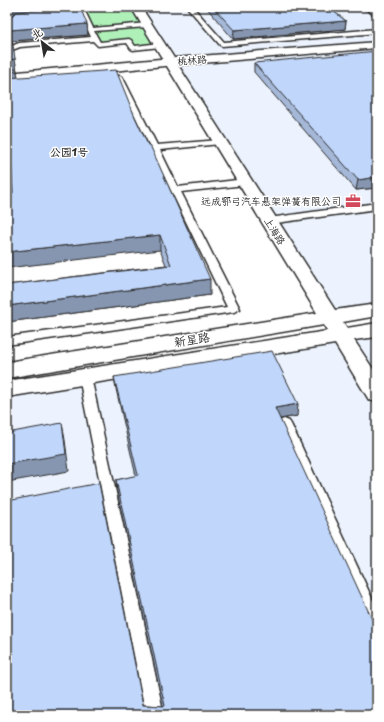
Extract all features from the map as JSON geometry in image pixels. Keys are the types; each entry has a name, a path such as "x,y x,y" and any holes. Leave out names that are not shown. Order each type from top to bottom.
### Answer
{"street":[{"name":"上海路","path":"136,7 377,394"},
{"name":"桃林路","path":"7,77 377,44"},
{"name":"新星路","path":"7,390 85,377 335,327 377,310"},
{"name":"新星路","path":"7,370 335,327 377,330"}],"lane":[{"path":"190,7 222,44 377,30"},
{"path":"366,7 377,15"},
{"path":"75,14 82,10 98,44 128,41 133,48 160,45"},
{"path":"91,30 147,25"},
{"path":"7,50 19,45 95,39"},
{"path":"12,40 14,47"},
{"path":"7,341 234,309 120,78 98,80"},
{"path":"154,148 220,142"},
{"path":"175,190 245,182"},
{"path":"269,221 377,206"},
{"path":"85,377 154,715"},
{"path":"284,424 377,627"}],"shaded area":[{"path":"136,7 377,7 377,310 329,318"},
{"path":"377,330 377,715 7,715 7,392"}],"green space":[{"path":"80,7 136,7 160,45 133,48 128,41 98,44"}],"building":[{"path":"80,7 87,24 10,30 11,33 7,35 7,18 11,17 16,12"},
{"path":"213,7 328,7 346,21 234,30"},
{"path":"12,40 15,59 7,60 7,41"},
{"path":"377,51 377,177 358,180 254,63"},
{"path":"16,69 17,71 7,72 7,70"},
{"path":"116,70 135,117 148,145 150,145 210,279 7,306 7,285 171,265 160,235 7,252 7,194 13,193 10,139 7,139 7,78"},
{"path":"272,351 298,404 275,408 377,630 377,715 7,715 7,501 99,483 143,705 165,706 116,480 138,475 114,377"},
{"path":"62,423 66,454 7,464 7,433"}],"place":[{"name":"远成鄂弓汽车悬架弹簧有限公司","path":"353,201"}],"district":[{"name":"公园1号","path":"69,152"}]}
